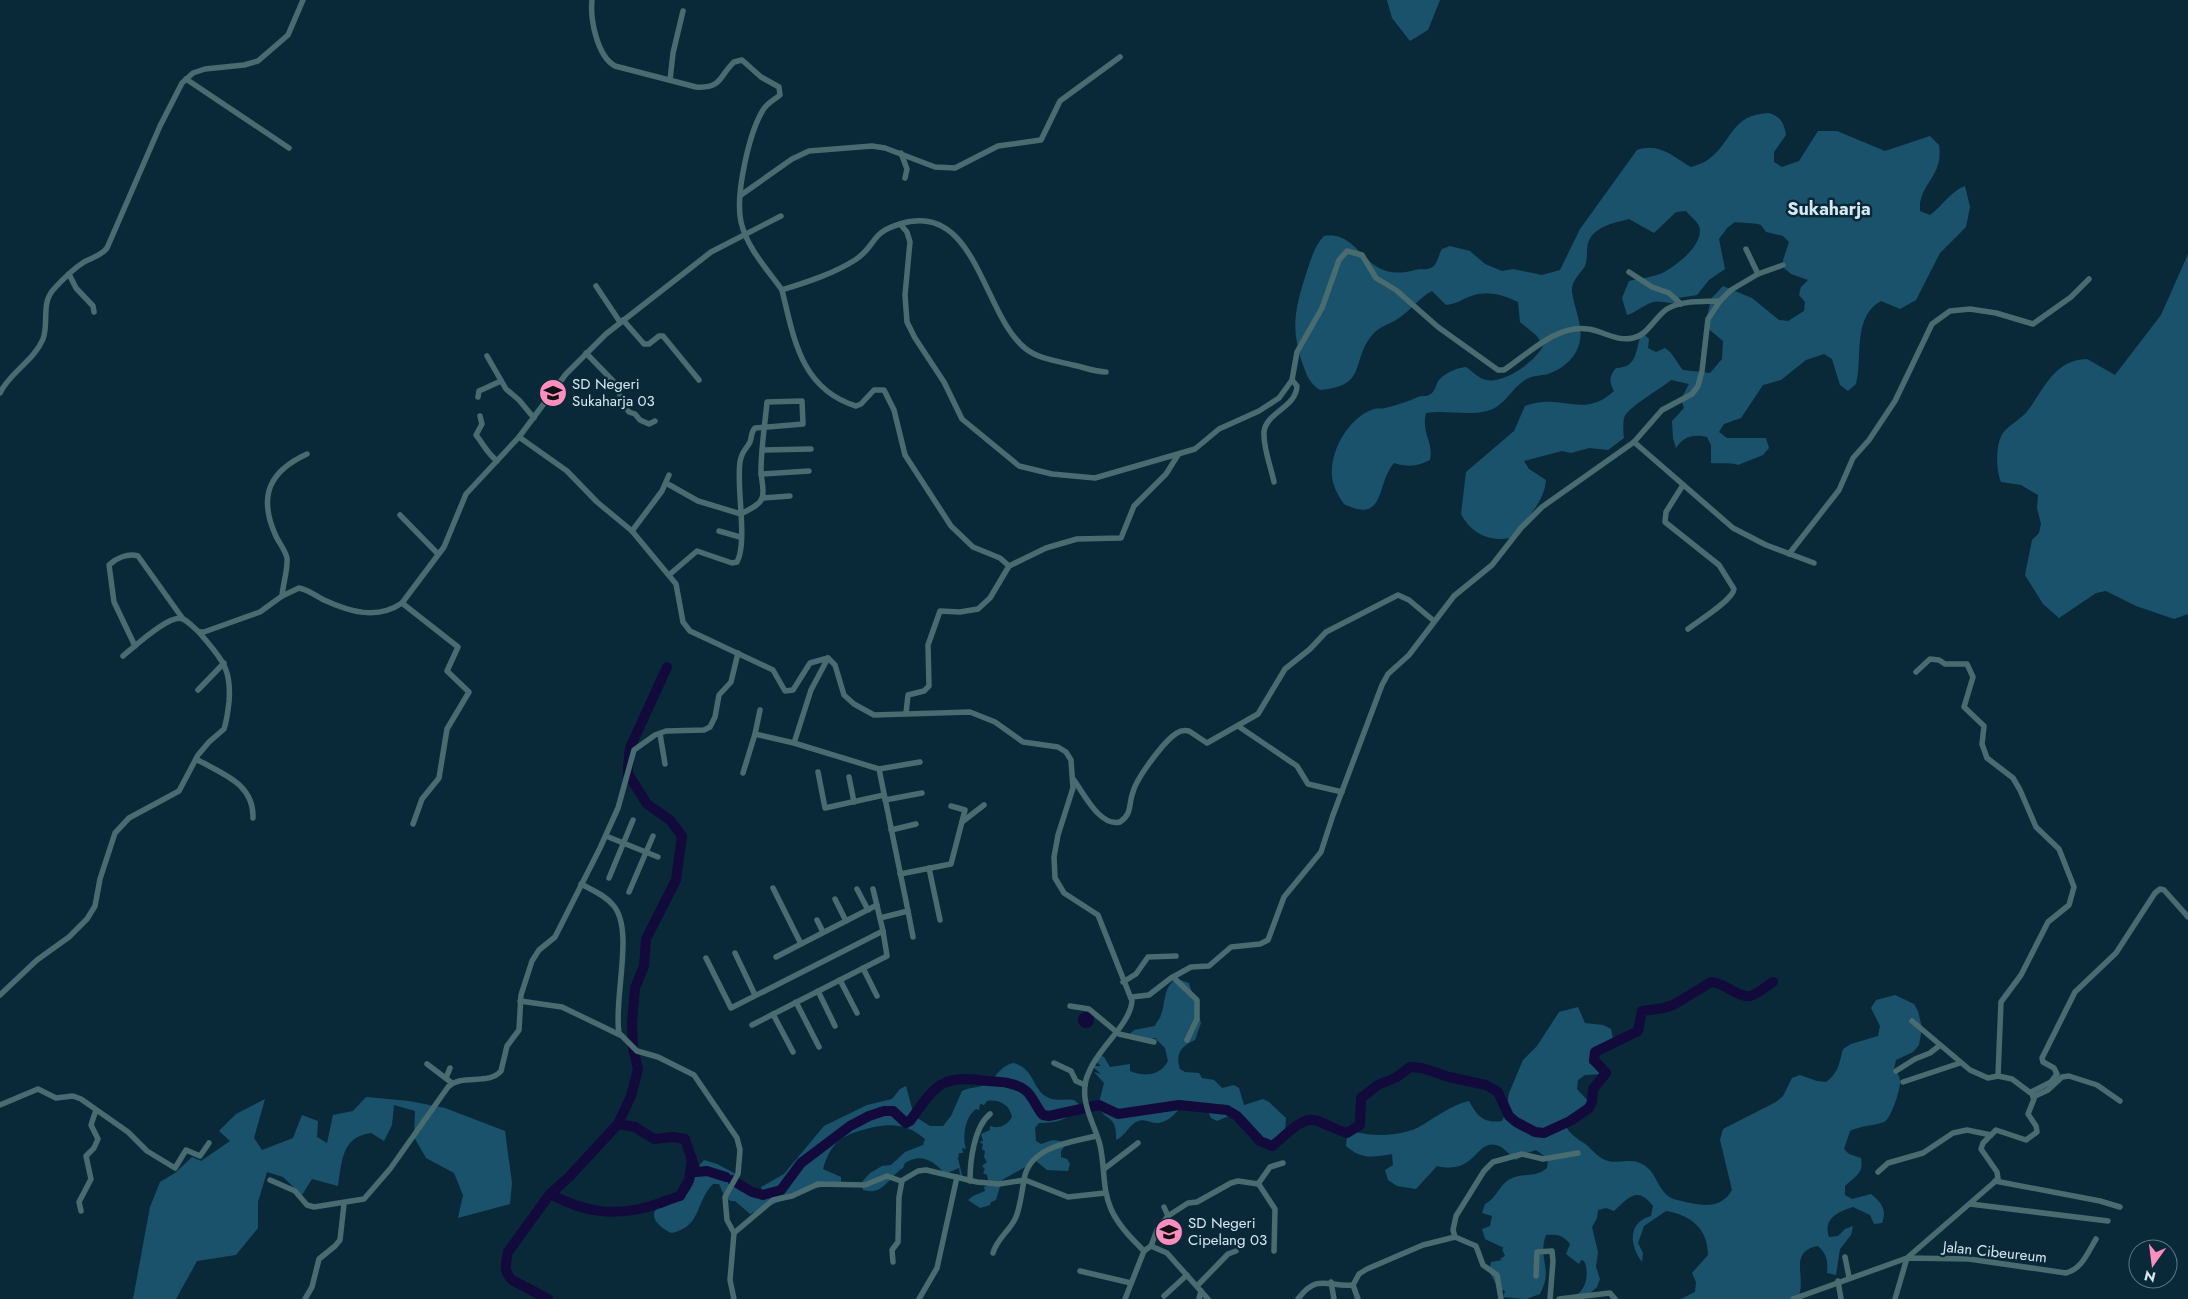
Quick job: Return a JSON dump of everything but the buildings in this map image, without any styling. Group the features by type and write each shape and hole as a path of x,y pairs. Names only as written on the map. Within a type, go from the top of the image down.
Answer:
{"street":[{"path":"0,393 7,382 40,344 45,333 46,305 49,295 69,274 86,261 101,254 107,248 163,118 178,88 186,79 205,69 244,65 258,61 274,45 286,39 303,0"},
{"path":"592,0 593,20 601,48 608,61 615,66 696,87 708,87 722,79 734,62 742,60 761,77 780,88 780,95 766,106 758,120 744,168 740,214 745,234 762,264 782,290 802,362 810,376 835,396 856,406 861,404 874,390 881,388 884,390 894,410 905,455 951,526 974,547 1000,558 1010,566"},
{"path":"670,80 673,53 683,11"},
{"path":"741,195 792,159 809,151 862,145 886,148 935,167 955,168 998,146 1041,140 1060,101 1120,57"},
{"path":"186,79 289,148"},
{"path":"900,153 907,169 904,178"},
{"path":"199,632 260,612 282,596 299,588 340,606 366,613 388,611 402,603 450,535 466,494 519,437 562,378 622,321 711,252 781,216"},
{"path":"782,290 822,276 850,263 864,252 881,232 916,220 930,221 941,225 953,234 983,278 1006,322 1027,350 1053,360 1106,372"},
{"path":"900,224 907,232 910,242 905,305 909,327 944,382 959,414 971,428 1019,466 1052,474 1095,478 1159,458 1178,455 1195,449 1220,429 1267,406 1284,393 1292,380 1297,352 1322,308 1339,260 1347,251 1362,255 1376,278 1396,290 1438,327 1498,370 1504,370 1546,341 1570,330 1589,329 1626,339 1636,337 1644,332 1665,311 1681,304 1720,301"},
{"path":"1746,249 1758,274"},
{"path":"1132,997 1148,995 1191,967 1209,966 1231,947 1260,944 1268,940 1284,897 1321,852 1382,685 1454,596 1492,565 1521,528 1542,508 1634,442 1662,410 1692,394 1698,386 1706,324 1720,301 1731,290 1758,274 1783,264"},
{"path":"1629,272 1652,287 1670,293 1681,304"},
{"path":"69,274 79,292 93,306 94,312"},
{"path":"1789,554 1839,490 1853,458 1869,440 1895,401 1932,324 1950,311 1970,309 1996,313 2033,324 2071,297 2089,279"},
{"path":"596,286 622,321 644,344 649,344 659,336 663,336 699,380"},
{"path":"586,354 615,383 629,412 635,414 641,421 649,424 655,421"},
{"path":"487,356 500,381 534,418"},
{"path":"1274,482 1264,433 1271,419 1294,397 1297,386 1292,380"},
{"path":"478,397 478,391 500,381"},
{"path":"666,483 698,501 741,514 758,504 763,498 762,474 763,450 765,426 767,402 802,401 803,424 765,426 755,428 752,430 750,441 743,450 739,476 741,514 739,556 735,563 697,551 668,575"},
{"path":"480,416 482,424 476,435 484,443 485,451 497,461"},
{"path":"519,437 567,471 597,502 632,531 676,584 683,622 690,632 775,671 784,689 790,692 810,663 828,658"},
{"path":"1634,442 1733,528 1789,554 1814,562"},
{"path":"763,450 812,449"},
{"path":"282,596 287,558 269,518 267,498 278,474 290,462 307,454"},
{"path":"906,713 908,695 924,691 929,686 928,645 939,612 944,610 965,612 978,609 990,598 1010,566 1046,548 1077,539 1120,538 1134,506 1166,474 1178,455"},
{"path":"762,474 808,472"},
{"path":"632,531 666,483 669,475"},
{"path":"1683,485 1666,512 1665,522 1719,564 1734,589 1734,593 1727,600 1688,629"},
{"path":"763,498 790,496"},
{"path":"400,515 438,554"},
{"path":"719,531 740,537"},
{"path":"0,994 37,960 69,938 88,919 94,906 100,879 115,834 129,818 179,791 196,759 226,725 230,680 224,663 199,632 183,619 138,556 128,555 109,565 109,575 114,602 135,646"},
{"path":"1074,780 1108,822 1118,823 1130,810 1132,793 1137,783 1162,748 1175,735 1186,730 1208,743 1238,726 1262,709 1285,669 1310,649 1321,636 1335,627 1398,595 1409,600 1434,621"},
{"path":"402,603 458,647 447,671 470,692 447,729 439,778 423,797 413,824"},
{"path":"123,656 174,619 183,619"},
{"path":"270,1180 295,1191 307,1205 317,1207 344,1204 364,1199 371,1194 452,1083 489,1077 502,1071 507,1046 519,1030 520,1002 525,980 535,955 555,937 606,836 618,808 636,747 660,734 680,730 707,729 713,725 719,695 731,682 738,653"},
{"path":"828,658 834,663 844,695 867,712 881,716 962,711 983,716 1001,725 1023,742 1063,749 1070,760 1074,780 1072,796 1060,827 1056,847 1055,878 1064,893 1098,915 1108,936 1124,982 1132,997 1130,1010 1095,1060 1085,1085 1085,1099 1104,1170 1105,1193 1118,1222 1144,1251"},
{"path":"794,743 812,690 828,658"},
{"path":"1916,672 1930,659 1939,660 1945,664 1963,663 1969,666 1972,680 1964,707 1984,726 1982,744 1987,758 2013,778 2036,827 2059,849 2074,885 2069,905 2048,922 2021,975 2001,1002 1998,1076"},
{"path":"198,690 224,663"},
{"path":"743,773 760,710"},
{"path":"1238,726 1297,766 1308,784 1342,792"},
{"path":"660,734 665,764"},
{"path":"755,734 794,743 879,769 920,762"},
{"path":"196,759 243,786 251,801 253,818"},
{"path":"879,769 913,936"},
{"path":"818,772 825,808 922,793"},
{"path":"849,777 854,802"},
{"path":"962,822 984,805"},
{"path":"900,874 951,864 965,810 951,806"},
{"path":"609,878 633,820"},
{"path":"891,830 916,824"},
{"path":"606,836 658,857"},
{"path":"629,892 653,836"},
{"path":"929,868 940,920"},
{"path":"581,884 612,903 620,915 622,943 617,1017 621,1036"},
{"path":"773,888 801,944"},
{"path":"857,889 868,910"},
{"path":"752,1025 887,956 873,889"},
{"path":"1895,1299 1907,1258 1998,1178 1998,1174 1985,1158 1981,1148 1991,1135 1996,1130 2020,1140 2033,1137 2037,1130 2028,1114 2032,1095 2052,1082 2057,1074 2054,1068 2043,1062 2042,1058 2075,992 2116,953 2155,894 2161,889 2188,917"},
{"path":"835,899 846,921"},
{"path":"776,956 877,905"},
{"path":"880,918 908,911"},
{"path":"817,920 823,932"},
{"path":"706,958 731,1008 882,930"},
{"path":"735,954 755,995"},
{"path":"1124,982 1136,974 1148,957 1176,956"},
{"path":"863,968 877,996"},
{"path":"1173,977 1197,1000 1197,1019 1186,1040"},
{"path":"840,980 857,1013"},
{"path":"818,991 835,1026"},
{"path":"520,1002 562,1007 621,1036 636,1050 679,1066 694,1074 701,1082 738,1141 740,1156 738,1174 725,1197 727,1220 734,1233 730,1280 734,1299"},
{"path":"796,1002 820,1047"},
{"path":"1070,1006 1090,1009 1116,1032 1154,1042"},
{"path":"773,1014 793,1052"},
{"path":"1912,1021 1960,1063 1980,1076 1988,1078 1998,1076 2012,1079 2032,1095"},
{"path":"1896,1071 1915,1059 1930,1053 1939,1046"},
{"path":"1054,1063 1071,1071 1076,1081 1085,1085"},
{"path":"1903,1082 1960,1063"},
{"path":"427,1064 452,1083"},
{"path":"446,1078 450,1068"},
{"path":"2032,1095 2048,1090 2062,1077 2069,1076 2097,1085 2120,1101"},
{"path":"0,1105 38,1089 56,1098 77,1097 128,1132 147,1151 175,1168 186,1150 200,1156 209,1143"},
{"path":"81,1211 79,1202 90,1178 86,1156 94,1148 98,1139 91,1125 96,1110"},
{"path":"970,1181 975,1144 983,1121 990,1114"},
{"path":"1878,1172 1888,1164 1923,1153 1953,1133 1967,1130 1991,1135"},
{"path":"993,1252 1000,1238 1016,1218 1030,1166 1049,1149 1096,1136"},
{"path":"1104,1170 1138,1144"},
{"path":"1455,1236 1453,1230 1456,1216 1484,1172 1493,1162 1522,1154 1543,1159 1578,1153"},
{"path":"1258,1183 1270,1167 1283,1163"},
{"path":"734,1233 770,1201 792,1196 818,1184 865,1185 887,1176 902,1181 923,1170 970,1181 999,1184 1025,1180 1068,1197 1105,1193"},
{"path":"919,1299 937,1268 956,1177"},
{"path":"893,1262 892,1250 898,1242 899,1194 902,1181"},
{"path":"1995,1181 2100,1201 2120,1207"},
{"path":"1125,1299 1144,1251 1151,1246 1158,1230 1168,1216 1188,1203 1197,1202 1231,1183 1258,1183"},
{"path":"1258,1183 1275,1209 1274,1251"},
{"path":"304,1299 312,1287 319,1259 340,1240 344,1204"},
{"path":"1970,1204 2108,1221"},
{"path":"1164,1207 1168,1216"},
{"path":"1358,1299 1353,1285 1359,1274 1423,1245 1455,1236 1476,1246 1483,1266 1497,1275 1501,1299"},
{"name":"Jalan Cibeureum","path":"1793,1299 1849,1277 1907,1258 1969,1259 2066,1273 2074,1270 2083,1261 2096,1239"},
{"path":"1151,1246 1164,1250 1208,1299"},
{"path":"1199,1299 1199,1289 1228,1254 1236,1251"},
{"path":"1536,1276 1537,1252 1552,1251 1550,1299"},
{"path":"1846,1257 1849,1277"},
{"path":"1080,1271 1130,1283"},
{"path":"1164,1296 1187,1275"},
{"path":"1298,1299 1310,1287 1320,1282 1353,1285"},
{"path":"1331,1282 1334,1299"},
{"path":"1838,1282 1841,1299"},
{"path":"1559,1299 1610,1294 1615,1299"}],"shaded area":[{"path":"1387,0 1440,0 1428,30 1410,41 1392,18"},
{"path":"1769,113 1783,124 1786,135 1774,152 1774,162 1782,167 1799,161 1818,131 1837,131 1885,151 1930,136 1939,145 1940,156 1935,173 1920,201 1920,211 1930,215 1951,195 1965,186 1970,207 1966,227 1940,253 1916,300 1900,309 1881,301 1872,308 1866,317 1860,338 1856,384 1848,391 1840,385 1832,359 1824,354 1806,360 1781,380 1763,385 1741,418 1724,424 1719,432 1727,438 1766,438 1769,448 1763,455 1738,465 1711,463 1711,445 1707,437 1686,438 1676,448 1673,438 1672,421 1684,408 1681,399 1689,384 1671,380 1626,414 1624,418 1624,438 1608,450 1589,448 1571,453 1562,451 1524,461 1529,469 1546,480 1542,497 1538,504 1510,538 1494,539 1475,531 1461,514 1466,472 1514,431 1525,406 1550,402 1582,405 1592,404 1603,399 1614,391 1610,379 1616,368 1629,365 1635,356 1642,332 1649,339 1648,348 1656,352 1665,348 1673,355 1683,370 1710,373 1722,359 1723,341 1705,326 1711,299 1723,286 1752,298 1779,320 1788,321 1804,311 1805,302 1799,295 1801,287 1808,280 1791,274 1784,268 1783,260 1789,242 1783,236 1766,232 1761,225 1735,222 1727,228 1719,239 1725,269 1709,280 1697,295 1678,298 1677,303 1653,302 1627,315 1622,298 1629,281 1666,271 1693,248 1700,233 1698,224 1686,211 1676,212 1654,233 1629,219 1600,229 1591,237 1588,243 1585,266 1574,281 1572,288 1580,337 1576,352 1570,360 1553,372 1525,380 1503,402 1493,409 1472,413 1426,413 1425,427 1431,454 1430,460 1412,466 1394,463 1388,471 1374,506 1367,509 1357,509 1344,504 1333,484 1332,466 1338,445 1349,427 1357,419 1374,409 1385,408 1419,396 1429,395 1442,377 1459,368 1466,367 1486,380 1501,379 1526,365 1543,346 1537,336 1520,322 1518,302 1501,295 1483,293 1446,305 1432,291 1399,318 1373,334 1366,344 1356,370 1346,383 1335,388 1320,390 1306,373 1296,340 1295,329 1299,296 1310,261 1324,236 1337,236 1347,241 1373,264 1384,270 1397,273 1432,268 1442,249 1450,246 1470,251 1485,264 1502,271 1513,269 1542,275 1560,270 1580,229 1637,150 1645,148 1659,149 1691,167 1703,163 1717,152 1739,123 1756,115"},
{"path":"2188,254 2188,614 2174,619 2136,606 2106,591 2096,593 2059,618 2043,604 2025,575 2032,540 2039,533 2041,524 2037,508 2038,495 2021,485 2001,482 1997,458 2000,438 2006,430 2026,413 2052,376 2067,364 2087,359 2115,375 2161,315"},
{"path":"1177,979 1189,983 1201,1023 1195,1040 1180,1051 1178,1059 1180,1069 1185,1072 1199,1073 1202,1078 1214,1080 1222,1088 1234,1085 1239,1088 1244,1105 1263,1099 1269,1102 1286,1118 1285,1131 1273,1146 1258,1144 1229,1116 1217,1121 1211,1118 1208,1111 1188,1107 1182,1108 1167,1120 1159,1123 1145,1120 1136,1122 1116,1140 1113,1122 1098,1107 1104,1083 1094,1072 1101,1074 1092,1066 1101,1066 1093,1059 1098,1054 1104,1057 1110,1067 1130,1064 1130,1071 1141,1074 1151,1074 1161,1070 1168,1061 1165,1048 1155,1038 1143,1041 1130,1034 1134,1030 1155,1026 1161,1015 1167,990 1172,982"},
{"path":"1895,995 1914,1004 1918,1011 1922,1028 1919,1045 1913,1052 1896,1060 1894,1069 1899,1077 1900,1087 1895,1104 1887,1120 1850,1131 1844,1149 1849,1154 1861,1158 1862,1163 1858,1174 1845,1186 1845,1195 1852,1199 1871,1194 1878,1200 1884,1210 1882,1223 1874,1224 1870,1215 1853,1207 1833,1217 1828,1225 1829,1237 1838,1236 1845,1229 1853,1226 1851,1235 1840,1249 1836,1275 1827,1273 1826,1258 1818,1246 1808,1249 1800,1260 1801,1284 1797,1299 1681,1299 1695,1292 1696,1282 1692,1273 1708,1255 1705,1238 1690,1220 1666,1211 1644,1226 1638,1243 1643,1253 1642,1262 1633,1242 1633,1235 1638,1223 1651,1216 1653,1206 1642,1196 1637,1195 1628,1198 1614,1211 1606,1208 1598,1210 1597,1218 1592,1227 1598,1252 1596,1267 1600,1279 1597,1287 1585,1298 1569,1299 1579,1293 1584,1286 1587,1273 1586,1265 1584,1261 1581,1260 1579,1264 1566,1254 1570,1244 1562,1237 1554,1235 1546,1235 1544,1243 1546,1277 1540,1294 1526,1299 1503,1297 1505,1291 1498,1288 1489,1271 1491,1262 1502,1260 1500,1259 1505,1256 1502,1249 1504,1248 1485,1239 1482,1229 1490,1226 1492,1216 1482,1213 1485,1204 1506,1182 1515,1177 1542,1171 1547,1168 1548,1159 1536,1150 1516,1160 1501,1147 1493,1144 1486,1146 1469,1161 1461,1165 1450,1168 1437,1166 1416,1189 1397,1186 1388,1180 1385,1170 1393,1165 1392,1154 1368,1156 1357,1154 1346,1146 1347,1137 1356,1132 1370,1135 1403,1133 1417,1128 1449,1109 1469,1101 1482,1118 1496,1122 1502,1121 1506,1112 1509,1093 1523,1060 1537,1046 1559,1012 1578,1007 1585,1023 1603,1025 1611,1029 1613,1039 1597,1047 1590,1057 1589,1063 1603,1074 1585,1075 1578,1080 1577,1089 1589,1102 1567,1121 1569,1131 1605,1160 1614,1162 1633,1161 1647,1167 1668,1196 1685,1202 1712,1205 1723,1200 1732,1190 1720,1140 1723,1129 1776,1102 1783,1096 1792,1078 1800,1075 1826,1082 1836,1071 1843,1049 1851,1044 1878,1036 1880,1026 1871,1008 1876,1000"},
{"path":"1086,1012 1092,1014 1094,1020 1092,1026 1086,1028 1080,1026 1078,1020 1080,1014"},
{"path":"1014,1063 1030,1074 1038,1089 1047,1097 1074,1100 1079,1104 1080,1108 1066,1118 1039,1123 1035,1128 1036,1141 1041,1144 1053,1140 1061,1141 1064,1147 1061,1151 1061,1157 1067,1159 1070,1164 1068,1171 1047,1170 1036,1161 1002,1180 996,1200 991,1202 990,1205 980,1208 968,1200 985,1191 984,1187 989,1185 987,1175 983,1173 985,1169 982,1166 987,1162 984,1157 985,1151 982,1149 983,1144 979,1142 983,1141 981,1134 990,1130 990,1126 999,1127 1005,1125 1012,1117 1009,1109 1000,1102 987,1101 984,1105 980,1104 979,1110 976,1109 972,1112 967,1122 965,1133 966,1149 962,1148 963,1153 959,1153 958,1159 963,1179 959,1168 945,1174 936,1165 922,1158 905,1163 903,1168 881,1188 870,1191 863,1190 861,1183 870,1173 882,1166 891,1165 905,1152 923,1145 925,1139 919,1134 901,1126 881,1126 848,1135 841,1139 831,1150 823,1169 841,1177 841,1183 807,1190 750,1214 735,1201 728,1200 719,1184 713,1184 707,1191 689,1225 682,1230 672,1233 661,1226 655,1219 655,1211 658,1207 666,1202 679,1199 687,1193 693,1184 697,1170 704,1160 717,1164 736,1174 731,1179 740,1191 763,1195 761,1187 784,1174 824,1126 867,1105 892,1099 900,1089 906,1086 914,1116 930,1126 943,1126 951,1116 962,1091 986,1084 1005,1066"},
{"path":"366,1097 409,1101 445,1108 505,1131 512,1183 510,1204 458,1218 463,1195 454,1173 426,1158 414,1137 415,1111 394,1105 392,1125 384,1141 371,1133 361,1135 348,1145 342,1160 338,1186 312,1179 302,1195 283,1177 267,1172 258,1202 258,1228 236,1255 197,1261 176,1299 133,1299 150,1207 160,1182 175,1173 192,1157 201,1161 230,1141 219,1131 236,1114 265,1099 254,1138 262,1150 293,1138 302,1115 318,1121 317,1137 327,1143 333,1115 353,1111"}],"waterway":[{"path":"548,1299 509,1277 506,1270 508,1252 550,1194 569,1177 618,1124 631,1096 638,1069 633,1048 632,1023 635,988 644,966 646,939 676,880 682,836 670,820 647,804 628,774 630,748 667,667"},
{"path":"732,1180 752,1192 763,1195 781,1190 801,1163 850,1126 884,1111 893,1111 906,1123 910,1121 933,1091 949,1081 959,1079 1003,1082 1021,1087 1028,1092 1043,1115 1049,1116 1099,1105 1118,1114 1179,1105 1227,1110 1237,1116 1260,1141 1272,1146 1306,1121 1318,1121 1347,1133 1360,1125 1361,1098 1378,1085 1397,1077 1410,1067 1422,1068 1449,1077 1486,1085 1498,1092 1509,1116 1516,1122 1535,1132 1544,1133 1570,1121 1589,1108 1592,1102 1593,1089 1606,1073 1594,1060 1595,1052 1638,1031 1642,1011 1664,1008 1675,1004 1711,982 1722,985 1743,996 1753,995 1773,982"},
{"path":"618,1124 635,1127 654,1139 673,1137 685,1139 696,1172 707,1171 726,1177"},
{"path":"550,1194 575,1205 599,1211 624,1211 651,1206 680,1196 689,1180 692,1159"}],"place":[{"name":"SD Negeri Sukaharja 03","path":"553,393"},
{"name":"SD Negeri Cipelang 03","path":"1169,1232"}],"district":[{"name":"Sukaharja","path":"1829,209"}]}
